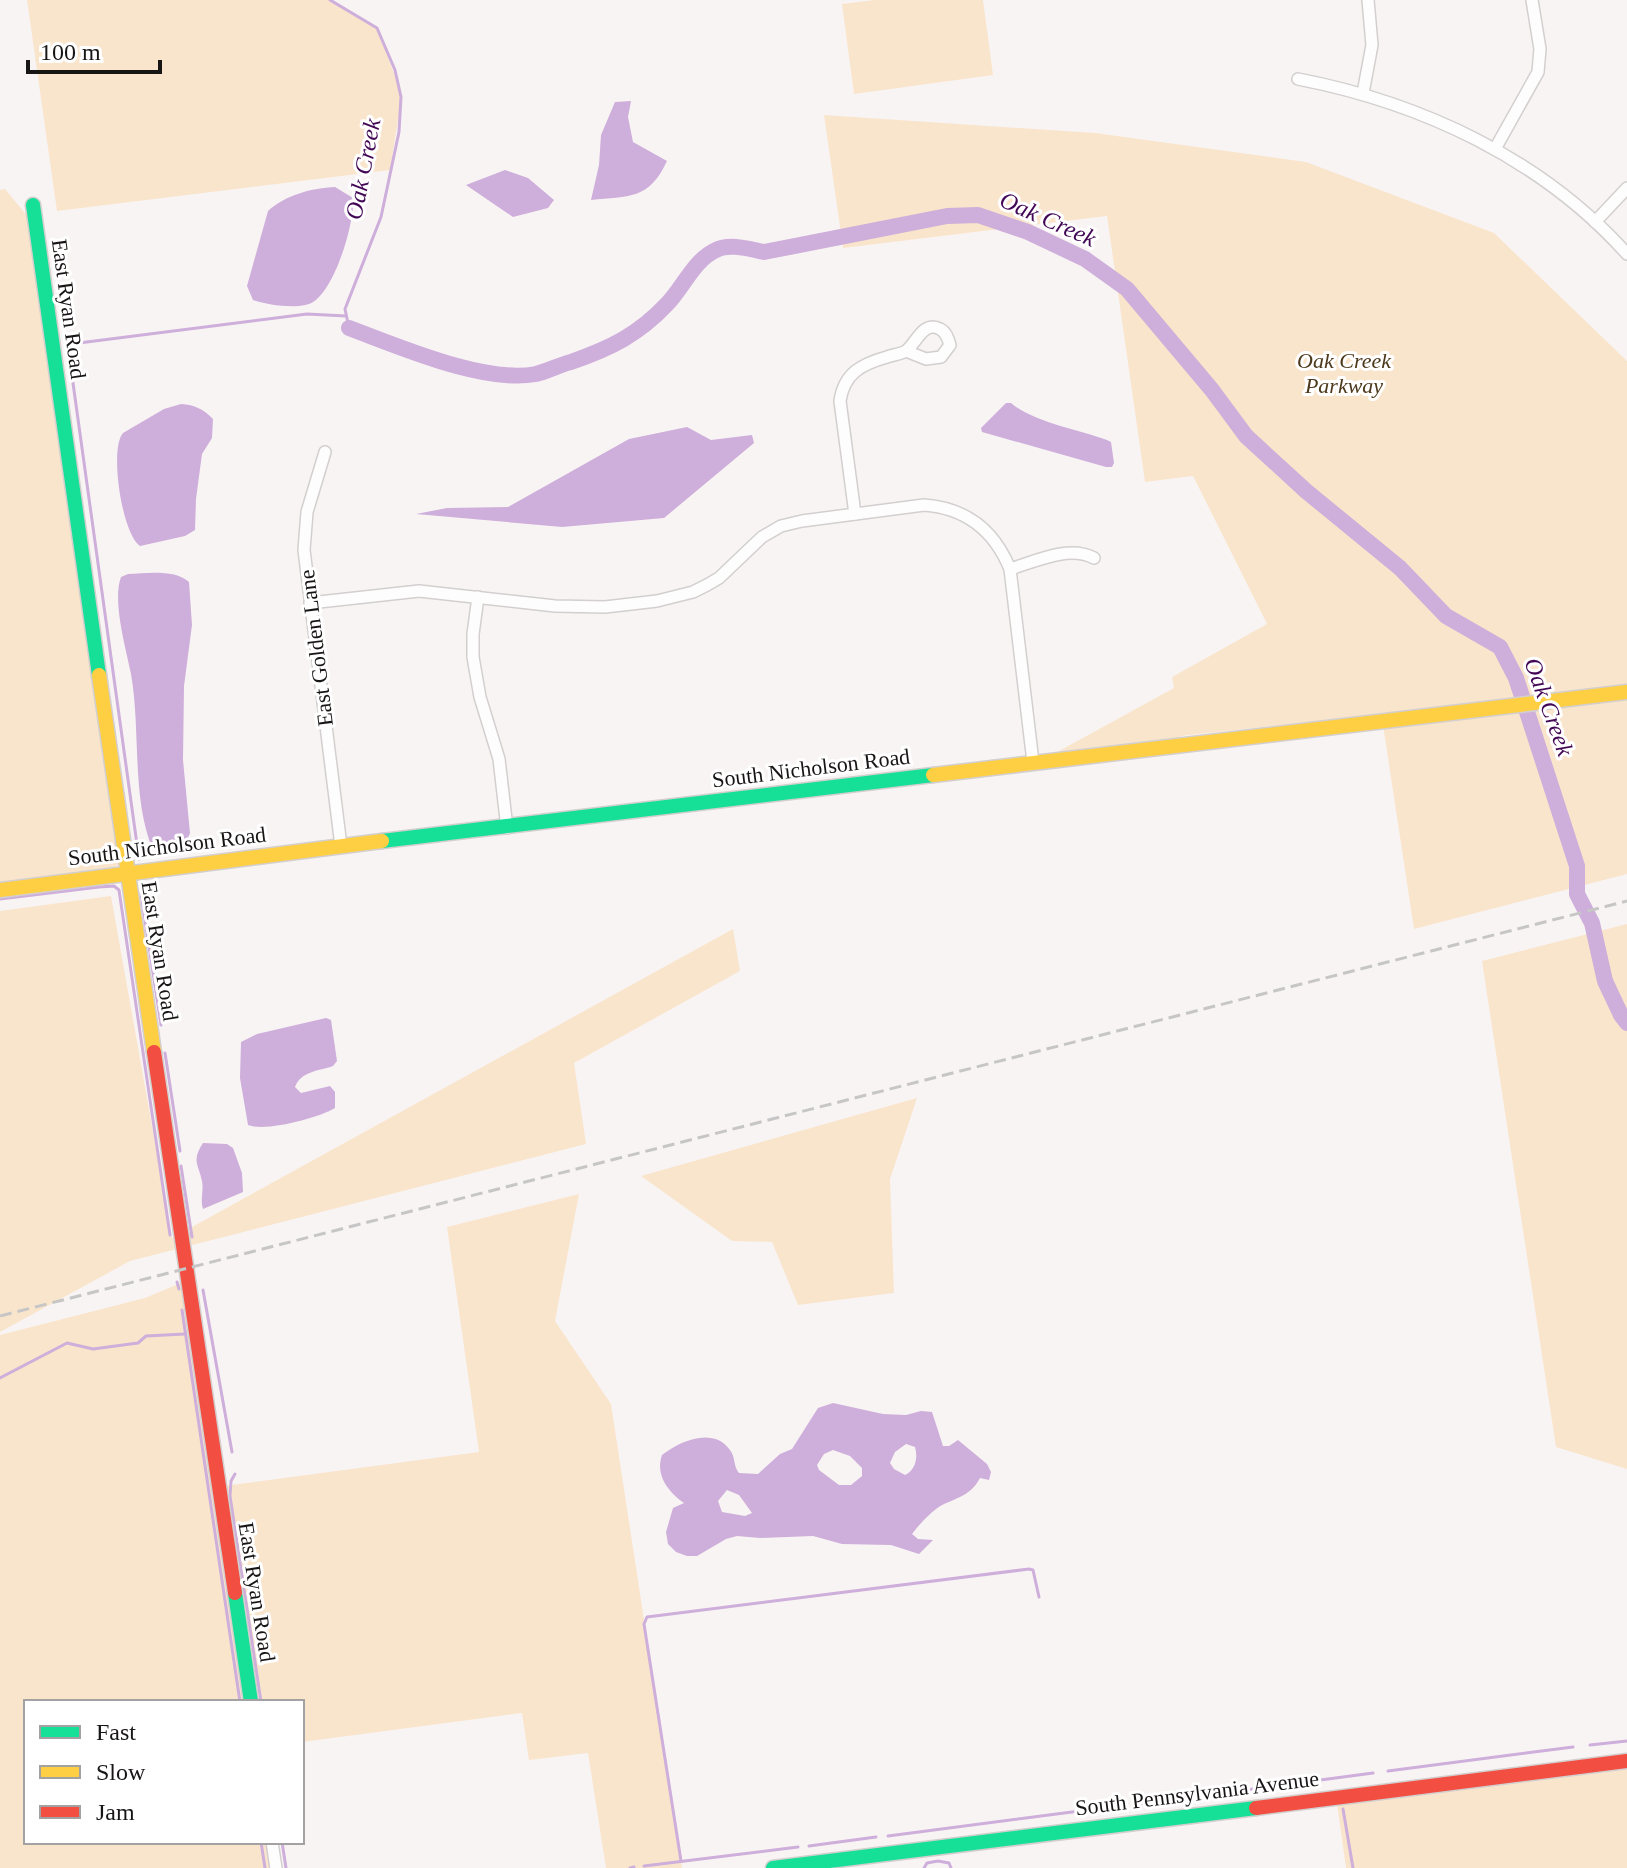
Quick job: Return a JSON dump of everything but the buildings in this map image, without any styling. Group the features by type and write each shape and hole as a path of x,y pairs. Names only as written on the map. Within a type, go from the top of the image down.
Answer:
{"street":[{"path":"1363,93 1372,45 1368,0"},
{"path":"1495,149 1538,72 1540,49 1532,0"},
{"path":"1298,79 1363,93 1428,117 1495,149 1560,193 1627,254"},
{"path":"1595,222 1627,188"},
{"name":"East Ryan Road","path":"33,205 127,873 251,1700"},
{"path":"855,514 840,401 842,386 859,367 906,351"},
{"name":"East Golden Lane","path":"325,452 307,512 304,550 341,846"},
{"path":"310,603 419,591 555,606 605,607 667,599 693,592 719,578 762,537 781,526 924,505 944,506 975,521 989,533 1010,569 1033,762"},
{"path":"1010,569 1063,553 1085,554 1094,558"},
{"path":"478,597 473,657 480,697 499,759 507,828"},
{"name":"South Nicholson Road","path":"0,890 341,846 1627,692"},
{"name":"South Pennsylvania Avenue","path":"773,1868 1627,1761"},
{"path":"272,1844 276,1868"}],"green space":[{"path":"27,0 329,0 377,28 402,95 390,170 57,211"},
{"path":"874,0 983,0 993,75 854,94 842,4"},
{"name":"Oak Creek Parkway","path":"824,115 1095,133 1306,162 1494,233 1627,361 1627,687 1181,736 1182,746 1050,756 1174,688 1172,677 1267,624 1193,476 1145,482 1107,216 843,248"},
{"path":"5,189 29,218 120,863 112,870 0,886 0,190"},
{"path":"1627,697 1627,874 1414,929 1383,725"},
{"path":"111,896 172,1238 733,929 740,971 574,1063 586,1144 130,1261 0,1332 0,911"},
{"path":"1627,924 1627,1469 1556,1447 1482,961"},
{"path":"917,1098 890,1179 894,1293 798,1305 772,1242 732,1241 641,1176"},
{"path":"579,1194 555,1321 611,1404 682,1868 606,1868 588,1753 529,1760 522,1713 304,1742 304,1700 256,1700 224,1486 479,1452 447,1227"},
{"path":"183,1282 246,1700 24,1700 24,1844 267,1844 271,1868 0,1868 0,1335 145,1298"},
{"path":"1627,1767 1627,1868 1346,1868 1337,1804"}],"shaded area":[{"path":"631,101 628,117 633,142 667,161 653,183 636,194 591,200 599,165 601,135 615,102"},
{"path":"505,170 528,178 554,200 548,208 513,217 466,185"},
{"path":"335,187 353,198 353,209 347,240 327,287 309,304 281,306 253,300 247,286 268,211 299,193"},
{"path":"1006,403 1044,420 1111,442 1112,467 982,432 981,428"},
{"path":"181,404 198,408 213,419 212,438 202,454 195,530 185,536 140,546 128,526 123,509 117,473 119,442 123,433 164,409"},
{"path":"687,427 711,440 752,435 754,443 664,518 562,527 416,514 447,508 508,507 629,439"},
{"path":"169,573 189,582 192,625 184,686 183,760 190,833 176,850 165,853 153,850 146,830 139,786 134,696 118,599 121,577 128,574"},
{"path":"326,1018 331,1020 337,1061 333,1066 306,1075 295,1087 301,1093 330,1086 335,1092 335,1108 292,1123 267,1127 248,1125 240,1078 241,1042 257,1034"},
{"path":"203,1143 227,1144 233,1148 242,1173 243,1192 203,1209 197,1159"},
{"path":"833,1403 883,1414 932,1412 943,1446 958,1440 987,1464 991,1472 989,1480 980,1478 971,1490 942,1505 923,1521 912,1534 918,1539 933,1540 919,1554 891,1545 842,1544 813,1536 737,1536 697,1556 676,1552 668,1544 666,1532 673,1508 684,1503 664,1482 660,1469 662,1455 697,1438 715,1439 730,1450 739,1473 758,1474 780,1454 792,1449 818,1408","holes":["906,1444 915,1447 916,1455 914,1467 905,1475 890,1463 895,1452","833,1450 850,1456 862,1468 862,1476 851,1485 839,1485 819,1470 817,1465 824,1454","727,1490 739,1495 752,1513 745,1516 722,1512 718,1501"]}],"waterway":[{"name":"Oak Creek","path":"330,0 377,28 395,70 401,97 399,132 381,217 345,309 349,328"},
{"name":"Oak Creek","path":"349,328 441,362 515,376 536,374 599,351 635,332 668,303 701,260 721,248 740,247 764,252 947,216 978,215 1028,232 1085,259 1127,289 1212,390 1246,436 1306,491 1400,568 1446,616 1500,647 1516,678 1577,866 1577,894 1592,923 1605,981 1627,1023"},
{"path":"139,859 68,347 71,344 307,314 346,316"},
{"path":"143,883 141,894 161,1025"},
{"path":"0,899 99,887 114,886 119,890 170,1235"},
{"path":"165,1053 180,1151"},
{"path":"181,1166 192,1237"},
{"path":"177,1282 179,1289"},
{"path":"203,1290 232,1452"},
{"path":"182,1310 240,1700"},
{"path":"0,1378 67,1343 93,1349 138,1343 146,1336 185,1334"},
{"path":"235,1474 230,1496 261,1700"},
{"path":"681,1861 644,1624 647,1617 1029,1569 1033,1570 1039,1597"},
{"path":"1590,1745 1627,1741"},
{"path":"1388,1771 1573,1747"},
{"path":"1140,1804 1373,1773"},
{"path":"888,1836 1126,1805"},
{"path":"1343,1809 1353,1868"},
{"path":"809,1846 876,1837"},
{"path":"261,1844 265,1868"},
{"path":"282,1844 286,1868"},
{"path":"644,1866 798,1847"},
{"path":"924,1868 927,1863 938,1861 949,1863 951,1868"},
{"path":"630,1868 634,1867"}],"railway":[{"path":"0,1316 1627,901"}],"traffic: fast":[{"path":"33,205 99,675"},
{"path":"382,841 933,775"},
{"path":"235,1593 251,1700"},
{"path":"773,1868 1256,1808"}],"traffic: slow":[{"path":"99,675 154,1052"},
{"path":"933,775 1627,692"},
{"path":"0,890 382,841"}],"traffic: jam":[{"path":"154,1052 235,1593"},
{"path":"1256,1808 1627,1761"}]}
